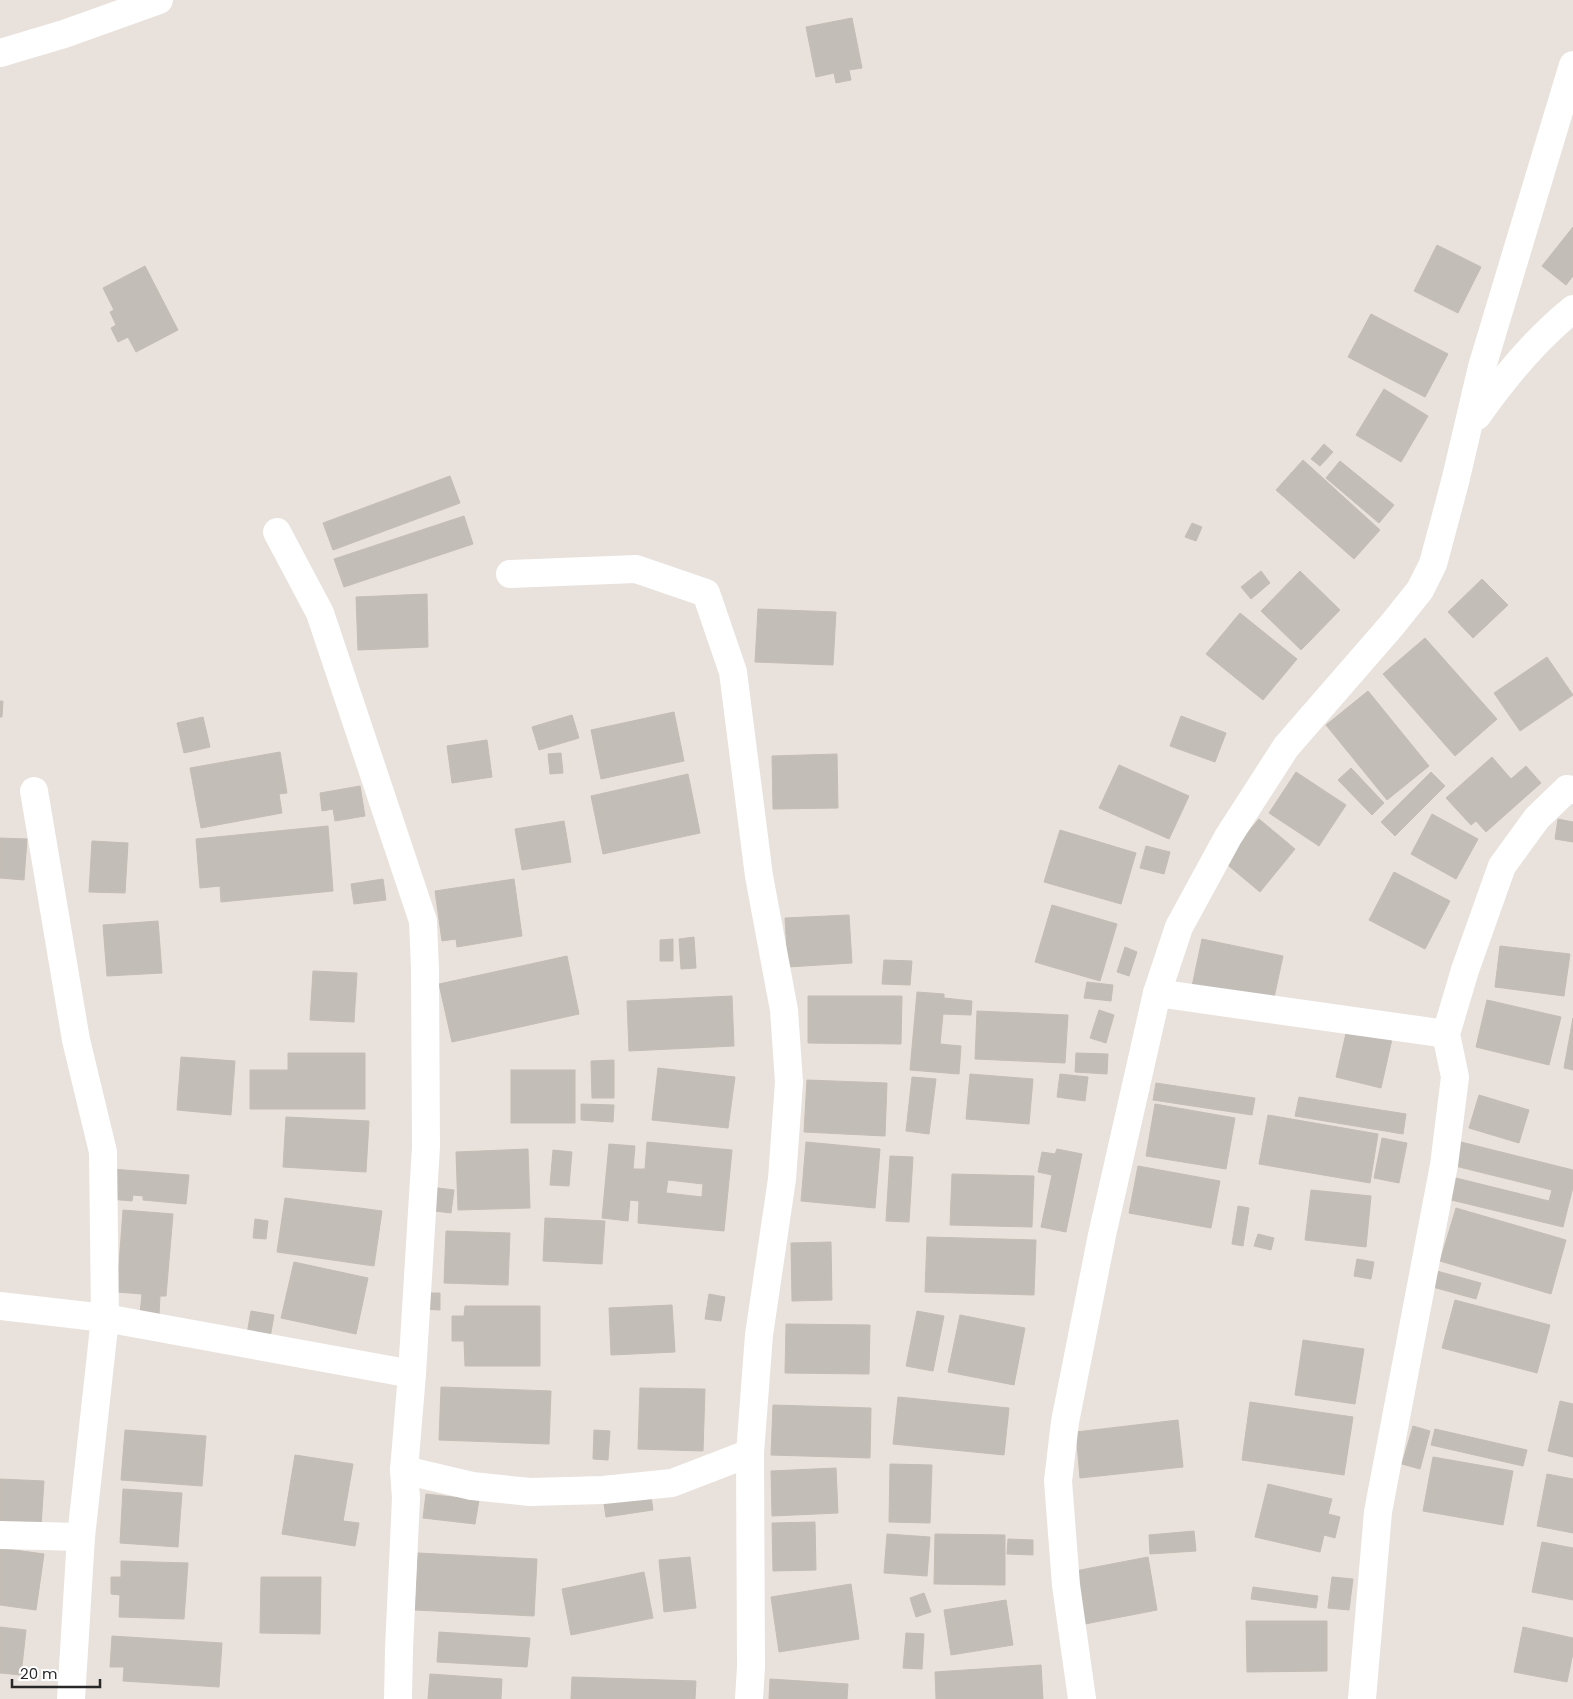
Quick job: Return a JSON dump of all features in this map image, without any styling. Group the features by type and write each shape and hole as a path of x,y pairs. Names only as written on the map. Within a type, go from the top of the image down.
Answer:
{"street":[{"path":"0,53 64,34 159,0"},
{"path":"1082,1699 1066,1585 1058,1481 1059,1471 1065,1422 1100,1245 1157,993 1179,927 1228,837 1286,747 1392,625 1420,590 1433,564 1469,428 1482,367 1573,65"},
{"path":"1469,428 1500,382 1547,330 1573,309"},
{"path":"277,532 320,613 423,921 426,1147 404,1470 406,1498 398,1699"},
{"path":"510,574 636,569 706,593 733,672 759,876 784,1010 788,1082 782,1178 759,1335 750,1453 751,1668 749,1699"},
{"path":"1362,1699 1378,1512 1445,1156 1454,1077 1446,1034 1465,970 1502,866 1537,818 1567,789 1573,790"},
{"path":"34,791 76,1040 103,1152 104,1318 81,1537 71,1699"},
{"path":"1157,993 1446,1034"},
{"path":"0,1306 104,1318 412,1374"},
{"path":"404,1470 472,1486 530,1492 603,1490 672,1483 750,1453"},
{"path":"0,1535 81,1537"}],"building":[{"path":"852,18 862,68 849,70 851,80 836,83 834,73 816,77 806,27"},
{"path":"1573,227 1573,276 1566,285 1542,266"},
{"path":"1437,245 1481,267 1458,313 1414,291"},
{"path":"145,266 178,330 136,352 128,337 118,342 111,328 116,325 110,312 114,310 103,288"},
{"path":"1371,314 1448,354 1425,397 1348,357"},
{"path":"1384,389 1428,416 1401,462 1356,435"},
{"path":"1324,444 1333,452 1320,466 1311,459"},
{"path":"1303,460 1380,530 1354,559 1276,490"},
{"path":"1340,461 1394,505 1379,523 1326,478"},
{"path":"450,476 460,503 333,550 323,523"},
{"path":"464,516 473,544 344,587 334,559"},
{"path":"1192,523 1202,527 1196,541 1185,537"},
{"path":"1261,571 1270,583 1251,599 1241,587"},
{"path":"1300,571 1340,610 1301,650 1261,611"},
{"path":"1482,579 1508,605 1473,638 1448,612"},
{"path":"427,594 428,647 358,650 356,597"},
{"path":"758,609 836,612 833,665 755,662"},
{"path":"1240,613 1297,659 1263,700 1206,654"},
{"path":"1425,638 1497,719 1455,756 1383,674"},
{"path":"1547,657 1573,695 1520,731 1494,693"},
{"path":"1368,691 1429,766 1387,800 1326,725"},
{"path":"0,701 3,701 2,717 0,717"},
{"path":"674,712 684,761 601,779 591,730"},
{"path":"572,715 579,738 539,750 532,727"},
{"path":"1181,716 1226,733 1215,762 1170,746"},
{"path":"203,717 210,747 184,753 177,723"},
{"path":"487,740 492,777 452,783 447,746"},
{"path":"280,752 287,793 279,794 282,813 201,828 190,768"},
{"path":"561,753 563,773 550,774 548,754"},
{"path":"837,754 838,808 773,809 772,756"},
{"path":"1492,757 1511,779 1526,766 1541,783 1486,832 1476,821 1471,825 1446,798"},
{"path":"1119,765 1189,796 1169,839 1099,808"},
{"path":"1351,768 1384,803 1372,815 1338,780"},
{"path":"1296,772 1346,805 1319,846 1269,813"},
{"path":"1431,772 1445,786 1395,836 1381,822"},
{"path":"688,774 700,833 603,854 591,796"},
{"path":"360,786 365,816 335,821 333,809 322,811 320,793"},
{"path":"1432,814 1478,839 1456,879 1411,854"},
{"path":"1259,819 1295,849 1260,892 1223,861"},
{"path":"1558,819 1573,822 1573,842 1555,839"},
{"path":"564,821 571,862 522,870 515,829"},
{"path":"328,826 333,891 221,902 220,886 200,888 196,839"},
{"path":"1060,830 1136,853 1121,904 1044,882"},
{"path":"0,838 27,839 24,880 0,878"},
{"path":"92,841 128,843 125,893 89,892"},
{"path":"1146,846 1170,852 1164,874 1140,868"},
{"path":"1394,872 1450,901 1425,949 1369,920"},
{"path":"383,879 386,900 354,904 351,884"},
{"path":"514,879 522,936 457,947 456,939 442,941 435,891"},
{"path":"1052,905 1117,924 1100,981 1035,962"},
{"path":"849,915 852,963 788,967 785,918"},
{"path":"158,921 162,973 107,976 103,925"},
{"path":"694,937 696,968 681,969 679,939"},
{"path":"673,939 673,961 660,961 660,940"},
{"path":"1202,939 1283,956 1272,1007 1191,991"},
{"path":"1500,946 1570,954 1564,996 1495,987"},
{"path":"1125,947 1137,952 1129,976 1117,972"},
{"path":"567,956 579,1014 452,1042 439,984"},
{"path":"884,960 912,961 910,985 882,984"},
{"path":"313,971 357,973 354,1022 310,1020"},
{"path":"1087,982 1113,985 1111,1001 1084,998"},
{"path":"917,992 944,994 944,998 972,1001 971,1015 943,1014 940,1044 961,1046 959,1074 910,1070"},
{"path":"732,996 734,1046 629,1051 627,1001"},
{"path":"808,996 902,996 901,1044 808,1043"},
{"path":"1487,1000 1561,1017 1549,1065 1476,1047"},
{"path":"1099,1010 1114,1015 1106,1043 1090,1038"},
{"path":"977,1011 1068,1015 1065,1063 975,1059"},
{"path":"1573,1018 1573,1070 1564,1068"},
{"path":"1347,1029 1392,1039 1381,1088 1336,1077"},
{"path":"288,1053 365,1053 365,1109 250,1109 250,1070 288,1070"},
{"path":"1076,1053 1108,1054 1107,1074 1075,1072"},
{"path":"181,1057 235,1061 231,1115 177,1110"},
{"path":"614,1060 614,1098 592,1098 591,1061"},
{"path":"658,1068 735,1077 728,1128 652,1120"},
{"path":"511,1070 575,1070 575,1123 511,1123"},
{"path":"970,1074 1033,1079 1029,1124 966,1119"},
{"path":"1060,1074 1088,1077 1085,1101 1057,1097"},
{"path":"912,1077 936,1079 929,1134 906,1131"},
{"path":"807,1080 887,1083 885,1136 804,1132"},
{"path":"1156,1083 1255,1098 1252,1115 1153,1100"},
{"path":"1479,1095 1529,1110 1519,1143 1469,1128"},
{"path":"1299,1097 1406,1114 1403,1134 1295,1116"},
{"path":"581,1104 614,1105 613,1122 581,1120"},
{"path":"1155,1104 1235,1118 1226,1169 1146,1156"},
{"path":"1268,1115 1378,1134 1370,1183 1259,1164"},
{"path":"286,1117 369,1121 366,1172 283,1167"},
{"path":"1382,1138 1407,1143 1399,1183 1374,1178"},
{"path":"647,1142 732,1150 724,1231 638,1223 639,1201 630,1200 628,1221 602,1218 609,1144 635,1146 633,1169 645,1169","holes":["668,1180 703,1184 702,1197 666,1193"]},
{"path":"806,1142 880,1149 875,1208 801,1201"},
{"path":"1461,1142 1573,1170 1573,1187 1563,1227 1447,1199 1452,1177 1549,1201 1552,1190 1455,1166"},
{"path":"528,1149 530,1208 458,1210 456,1152"},
{"path":"1057,1149 1082,1154 1066,1232 1041,1227 1052,1175 1038,1172 1042,1152 1055,1154"},
{"path":"553,1150 572,1152 569,1186 550,1185"},
{"path":"890,1156 913,1157 909,1222 886,1221"},
{"path":"1138,1166 1220,1181 1211,1228 1129,1213"},
{"path":"112,1169 189,1175 186,1204 143,1200 143,1196 133,1195 132,1201 110,1199"},
{"path":"952,1174 1034,1176 1032,1227 950,1225"},
{"path":"430,1187 454,1190 451,1213 427,1210"},
{"path":"1311,1190 1371,1196 1366,1247 1305,1240"},
{"path":"285,1198 382,1211 374,1266 277,1252"},
{"path":"1238,1206 1249,1208 1243,1246 1232,1244"},
{"path":"1456,1208 1566,1240 1551,1294 1440,1261"},
{"path":"123,1210 173,1214 166,1296 160,1296 159,1315 140,1314 142,1294 117,1292"},
{"path":"545,1218 605,1221 602,1264 543,1261"},
{"path":"255,1219 268,1221 266,1239 253,1238"},
{"path":"446,1231 510,1233 508,1285 444,1283"},
{"path":"1258,1234 1274,1238 1271,1250 1254,1246"},
{"path":"927,1237 1036,1240 1034,1295 925,1292"},
{"path":"831,1242 832,1300 792,1301 791,1243"},
{"path":"1357,1259 1374,1262 1371,1279 1354,1276"},
{"path":"294,1262 368,1278 356,1334 281,1318"},
{"path":"1433,1270 1481,1283 1476,1299 1429,1286"},
{"path":"423,1293 440,1293 440,1310 422,1309"},
{"path":"709,1294 725,1297 721,1321 705,1319"},
{"path":"1455,1300 1550,1325 1537,1373 1442,1348"},
{"path":"672,1305 675,1352 611,1355 609,1308"},
{"path":"465,1306 540,1306 540,1366 465,1366 464,1341 452,1341 452,1316 464,1316"},
{"path":"251,1311 274,1315 270,1338 247,1334"},
{"path":"917,1311 944,1316 933,1371 906,1366"},
{"path":"960,1315 1025,1328 1014,1385 948,1372"},
{"path":"786,1324 870,1325 869,1374 785,1373"},
{"path":"1303,1340 1364,1349 1355,1404 1295,1395"},
{"path":"441,1387 551,1391 549,1444 439,1440"},
{"path":"640,1388 705,1389 703,1451 638,1449"},
{"path":"898,1397 1009,1408 1004,1455 893,1444"},
{"path":"1560,1401 1573,1404 1573,1457 1548,1451"},
{"path":"1250,1402 1353,1417 1344,1475 1242,1460"},
{"path":"773,1405 871,1408 870,1458 771,1455"},
{"path":"1178,1420 1183,1467 1080,1478 1076,1432"},
{"path":"1413,1426 1430,1431 1420,1469 1402,1464"},
{"path":"1435,1429 1527,1450 1523,1466 1431,1445"},
{"path":"125,1430 206,1436 202,1486 121,1480"},
{"path":"594,1430 610,1431 608,1460 593,1459"},
{"path":"295,1455 353,1464 343,1521 359,1523 355,1546 282,1534"},
{"path":"1433,1457 1513,1471 1503,1525 1423,1511"},
{"path":"890,1464 932,1465 930,1523 889,1522"},
{"path":"836,1468 838,1513 772,1516 771,1471"},
{"path":"1547,1474 1573,1479 1573,1533 1537,1526"},
{"path":"0,1479 44,1481 41,1526 0,1524"},
{"path":"1268,1484 1332,1499 1328,1514 1340,1517 1335,1538 1324,1535 1320,1552 1255,1537"},
{"path":"123,1489 182,1493 178,1547 120,1543"},
{"path":"650,1490 653,1510 606,1517 603,1497"},
{"path":"426,1494 479,1500 475,1524 423,1518"},
{"path":"815,1522 816,1570 773,1571 772,1523"},
{"path":"1194,1531 1196,1551 1150,1554 1149,1535"},
{"path":"887,1534 930,1537 927,1576 884,1573"},
{"path":"935,1534 1005,1535 1005,1585 934,1584"},
{"path":"1008,1539 1033,1540 1033,1555 1007,1554"},
{"path":"1542,1542 1573,1548 1573,1600 1532,1592"},
{"path":"0,1548 44,1554 36,1610 0,1605"},
{"path":"418,1553 537,1559 534,1616 415,1610"},
{"path":"690,1557 696,1608 664,1612 659,1560"},
{"path":"1148,1557 1157,1610 1085,1624 1075,1571"},
{"path":"121,1561 188,1563 184,1619 119,1617 120,1595 111,1594 111,1577 121,1577"},
{"path":"644,1572 653,1618 571,1635 562,1589"},
{"path":"261,1577 321,1577 320,1634 260,1633"},
{"path":"1332,1577 1353,1579 1349,1610 1328,1608"},
{"path":"851,1584 859,1639 779,1652 771,1597"},
{"path":"1253,1587 1318,1596 1316,1608 1251,1599"},
{"path":"924,1593 931,1612 916,1617 910,1598"},
{"path":"1006,1600 1013,1645 951,1655 944,1610"},
{"path":"1246,1621 1327,1621 1327,1671 1247,1672"},
{"path":"0,1627 26,1630 21,1675 0,1673"},
{"path":"1523,1627 1573,1638 1573,1653 1567,1682 1514,1672"},
{"path":"439,1632 530,1638 527,1667 437,1662"},
{"path":"906,1633 924,1634 922,1669 903,1668"},
{"path":"112,1636 222,1643 219,1687 123,1681 124,1667 110,1667"},
{"path":"1041,1665 1043,1699 936,1699 935,1672"},
{"path":"430,1674 502,1679 501,1699 428,1699"},
{"path":"572,1677 696,1681 695,1699 571,1699"},
{"path":"770,1679 848,1684 847,1699 769,1699"}]}
